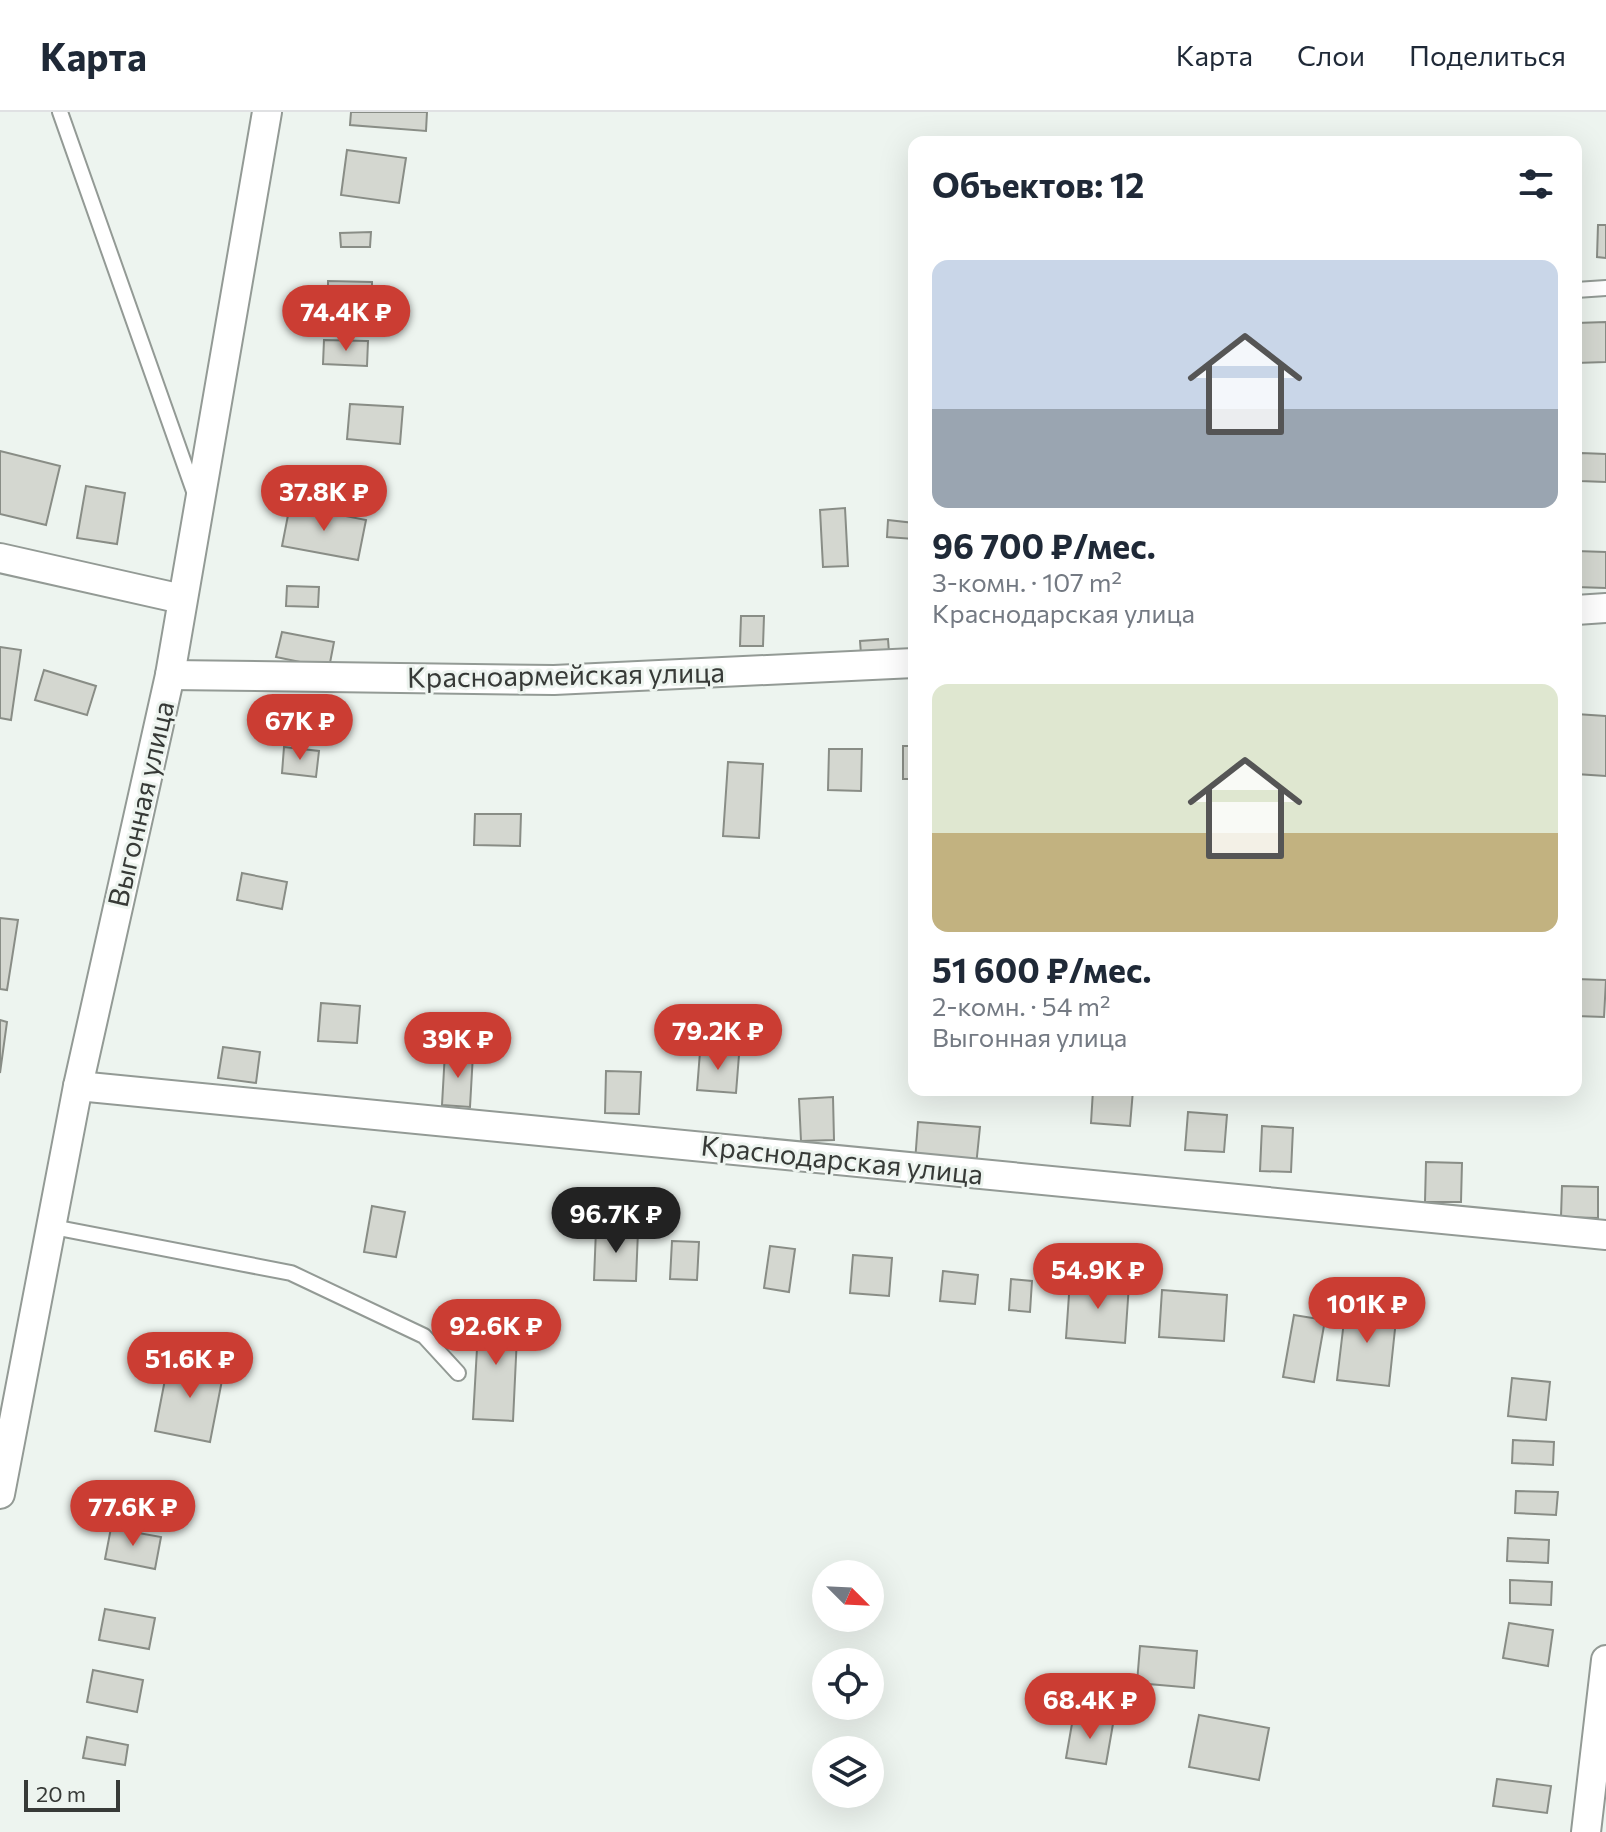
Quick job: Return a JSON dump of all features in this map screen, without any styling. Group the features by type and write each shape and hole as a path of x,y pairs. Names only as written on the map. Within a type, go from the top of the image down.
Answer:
{"street":[{"name":"Выгонная улица","path":"0,1494 78,1086 170,675 267,112"},
{"path":"0,558 182,599"},
{"path":"1582,610 1606,608"},
{"name":"Красноармейская улица","path":"170,675 554,680 908,663"},
{"name":"Краснодарская улица","path":"78,1086 1606,1235"},
{"path":"1586,1832 1606,1660"}],"lane":[{"path":"60,112 198,505"},
{"path":"1582,290 1606,288"},
{"path":"53,1227 291,1273 424,1336 458,1373"}],"building":[{"path":"351,112 427,112 426,131 350,125"},
{"path":"347,150 406,158 399,203 341,195"},
{"path":"1598,225 1606,225 1606,258 1597,257"},
{"path":"371,232 370,247 341,247 340,233"},
{"path":"328,281 372,282 372,299 328,297"},
{"path":"1606,322 1606,362 1582,363 1582,323"},
{"path":"324,340 368,341 367,366 323,364"},
{"path":"350,404 403,407 400,444 347,439"},
{"path":"0,451 60,466 46,525 0,514"},
{"path":"1582,453 1606,454 1606,482 1582,481"},
{"path":"86,486 125,493 117,544 77,538"},
{"path":"290,505 366,520 358,560 282,546"},
{"path":"845,508 848,566 823,567 820,510"},
{"path":"888,520 908,522 908,539 887,537"},
{"path":"1582,551 1606,552 1606,588 1582,587"},
{"path":"287,586 319,587 318,607 286,606"},
{"path":"741,616 764,616 763,646 740,646"},
{"path":"282,632 334,642 329,668 276,657"},
{"path":"888,639 890,666 862,667 860,641"},
{"path":"0,647 21,650 11,720 0,718"},
{"path":"44,670 96,686 87,715 35,700"},
{"path":"1582,714 1606,716 1606,776 1582,774"},
{"path":"903,746 908,746 908,779 903,779"},
{"path":"284,747 319,751 316,777 282,773"},
{"path":"829,749 862,749 861,791 828,790"},
{"path":"728,762 763,764 759,838 723,836"},
{"path":"475,814 521,814 520,846 474,845"},
{"path":"242,873 287,882 282,909 237,900"},
{"path":"0,918 18,920 7,990 0,989"},
{"path":"1582,979 1606,980 1604,1017 1582,1016"},
{"path":"321,1003 360,1006 357,1043 318,1041"},
{"path":"0,1020 7,1022 0,1073"},
{"path":"223,1047 260,1052 256,1083 218,1078"},
{"path":"445,1052 473,1054 470,1107 442,1105"},
{"path":"700,1052 739,1055 736,1093 697,1090"},
{"path":"606,1071 641,1072 639,1114 605,1113"},
{"path":"1093,1096 1132,1096 1130,1126 1091,1123"},
{"path":"833,1097 834,1140 801,1141 799,1099"},
{"path":"1188,1112 1227,1115 1224,1152 1185,1150"},
{"path":"918,1122 980,1127 976,1166 915,1162"},
{"path":"1262,1126 1293,1128 1291,1172 1260,1171"},
{"path":"1426,1162 1462,1163 1461,1202 1425,1202"},
{"path":"1562,1186 1598,1187 1598,1218 1561,1217"},
{"path":"372,1206 405,1212 396,1257 364,1252"},
{"path":"596,1229 638,1231 636,1281 594,1280"},
{"path":"672,1241 699,1242 697,1280 670,1279"},
{"path":"770,1246 795,1249 789,1292 764,1288"},
{"path":"853,1255 892,1258 889,1296 850,1293"},
{"path":"943,1271 978,1275 975,1304 940,1301"},
{"path":"1011,1279 1032,1281 1030,1312 1009,1310"},
{"path":"1070,1280 1129,1284 1125,1343 1066,1338"},
{"path":"1162,1290 1227,1295 1224,1341 1159,1337"},
{"path":"1346,1304 1397,1310 1389,1386 1337,1380"},
{"path":"479,1313 518,1315 513,1421 473,1419"},
{"path":"1294,1315 1325,1320 1314,1382 1283,1377"},
{"path":"169,1359 224,1370 210,1442 155,1431"},
{"path":"1512,1378 1550,1382 1546,1420 1508,1416"},
{"path":"1513,1440 1554,1442 1553,1465 1512,1463"},
{"path":"1516,1491 1558,1492 1556,1515 1515,1513"},
{"path":"111,1528 161,1537 155,1569 105,1559"},
{"path":"1508,1538 1549,1540 1548,1563 1507,1561"},
{"path":"1510,1580 1552,1582 1551,1605 1510,1603"},
{"path":"105,1609 155,1618 149,1649 99,1640"},
{"path":"1509,1623 1553,1630 1548,1666 1503,1658"},
{"path":"1140,1646 1197,1651 1194,1688 1137,1683"},
{"path":"93,1670 143,1680 137,1712 87,1702"},
{"path":"1199,1715 1269,1728 1259,1780 1189,1767"},
{"path":"1073,1718 1113,1724 1106,1764 1066,1758"},
{"path":"87,1737 128,1745 125,1765 83,1758"},
{"path":"1497,1779 1551,1786 1547,1813 1493,1806"}]}
